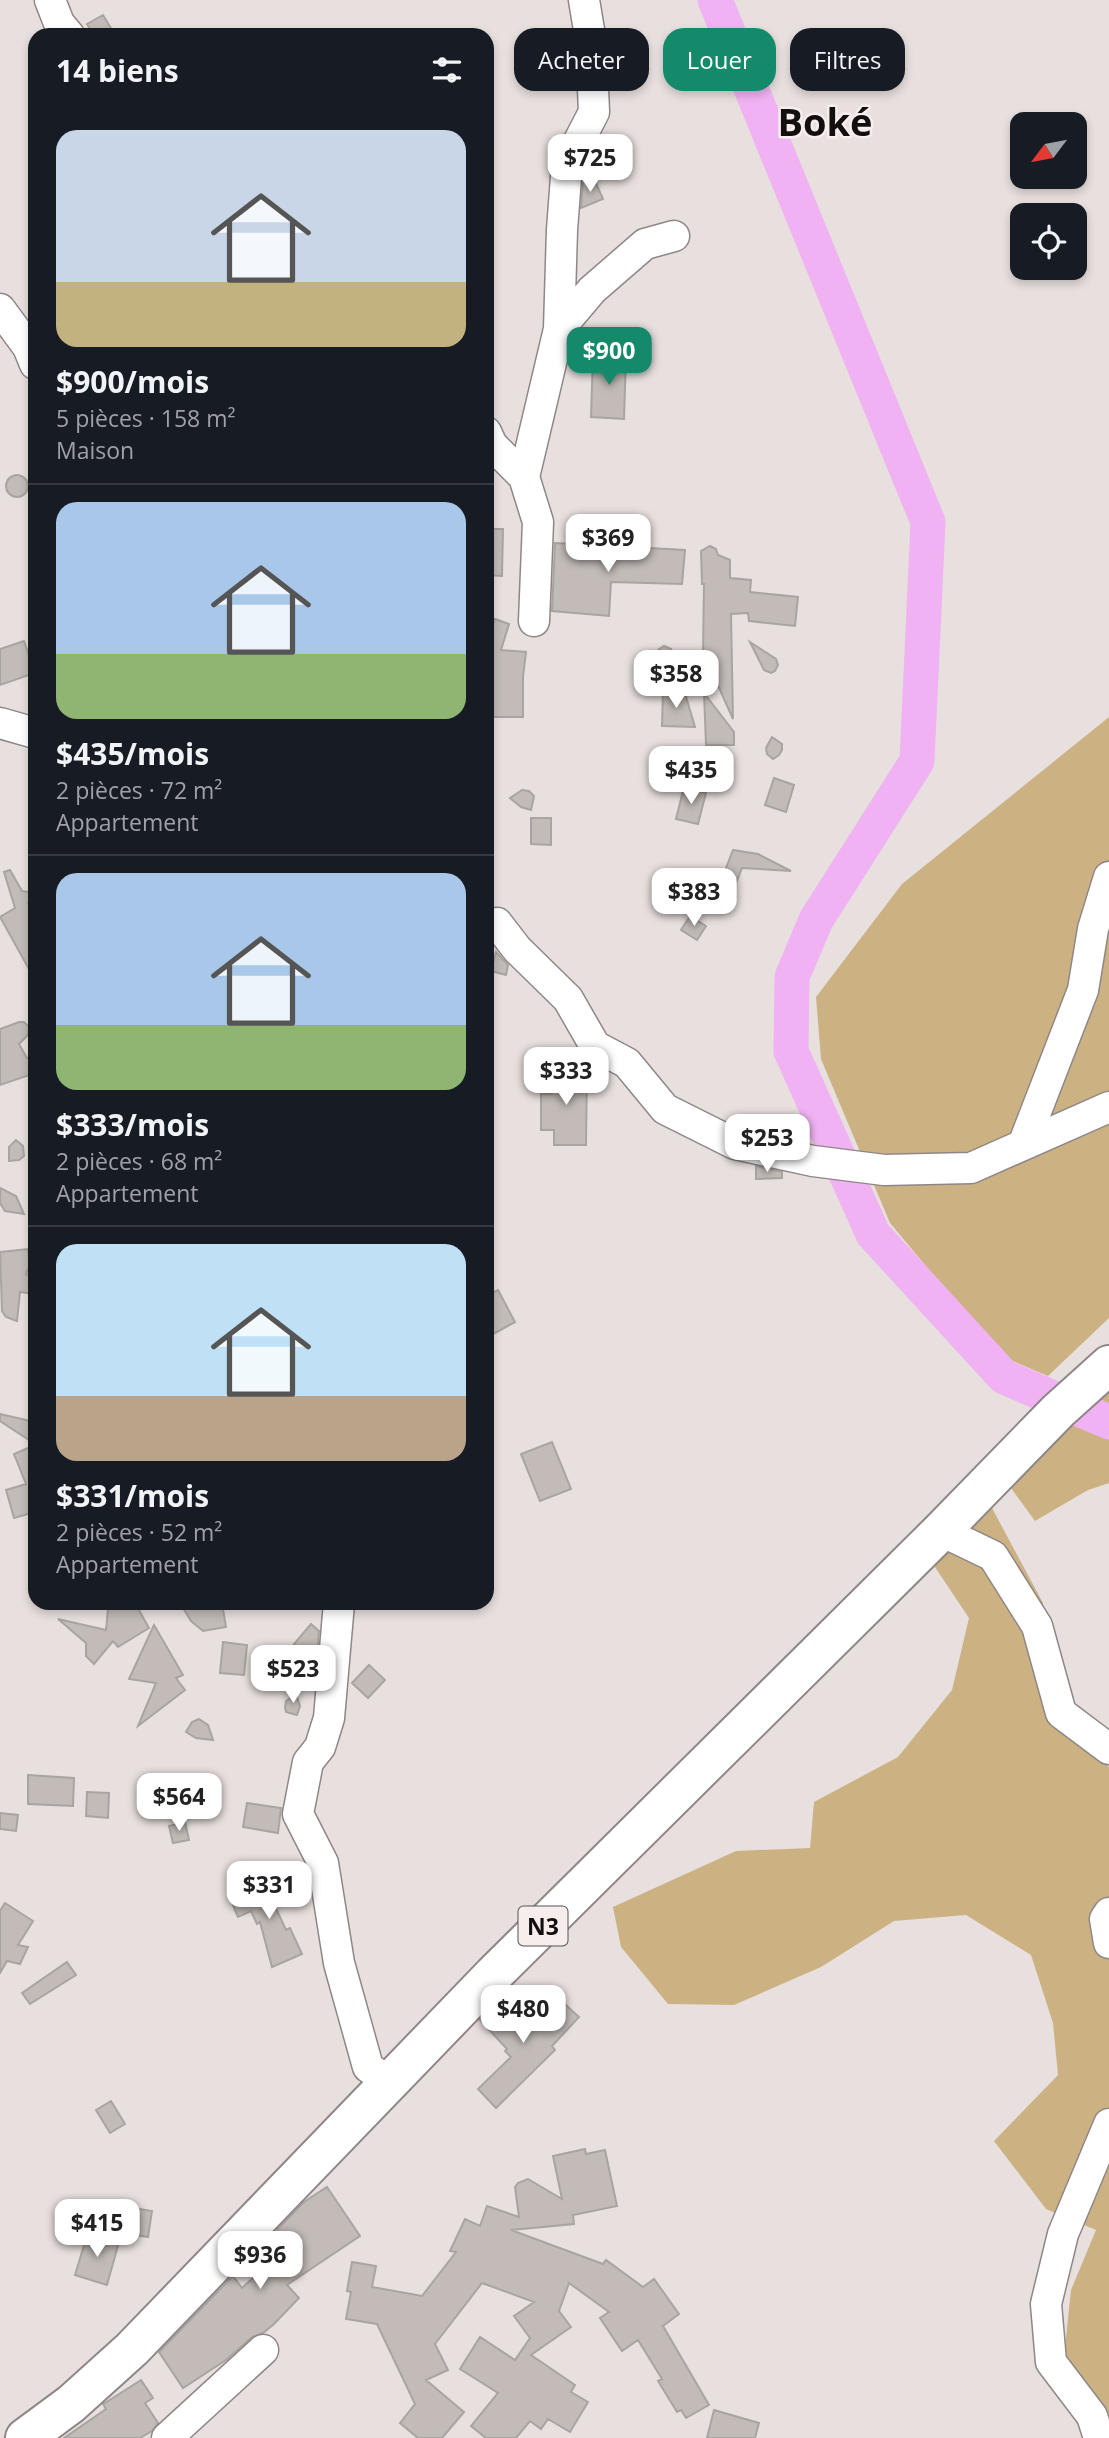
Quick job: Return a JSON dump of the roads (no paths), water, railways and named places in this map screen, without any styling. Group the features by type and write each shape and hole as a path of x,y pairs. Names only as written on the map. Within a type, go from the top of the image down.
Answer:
{"highway":[{"name":"N3","path":"25,2438 71,2404 132,2349 391,2084 493,1975 941,1531 1058,1411 1103,1371"}],"street":[{"path":"50,0 63,28"},
{"path":"524,477 559,329 567,164 594,112 591,42 584,0"},
{"path":"559,329 592,290 645,244 674,236"},
{"path":"0,309 28,347"},
{"path":"494,447 524,477 538,522 534,621"},
{"path":"0,723 28,731"},
{"path":"1023,1145 1083,990 1093,929 1109,877"},
{"path":"494,924 497,923 517,949 568,999 595,1046 627,1063 665,1108 735,1144 813,1161 884,1170 971,1168 1109,1107"},
{"path":"941,1531 993,1556 1037,1626 1061,1713 1109,1749"},
{"path":"338,1610 330,1718 320,1747 308,1762 299,1814 323,1863 339,1963 368,2067 391,2084"},
{"path":"1109,1913 1105,1919 1109,1943"},
{"path":"1099,2438 1092,2416 1051,2362 1046,2304 1063,2234 1109,2124"},
{"path":"167,2438 263,2350"}],"waterway":[{"path":"715,0 928,522 917,761 816,920 792,977 791,1051 873,1234 1004,1377 1109,1422"}],"district":[{"name":"Boké","path":"825,121"}]}
